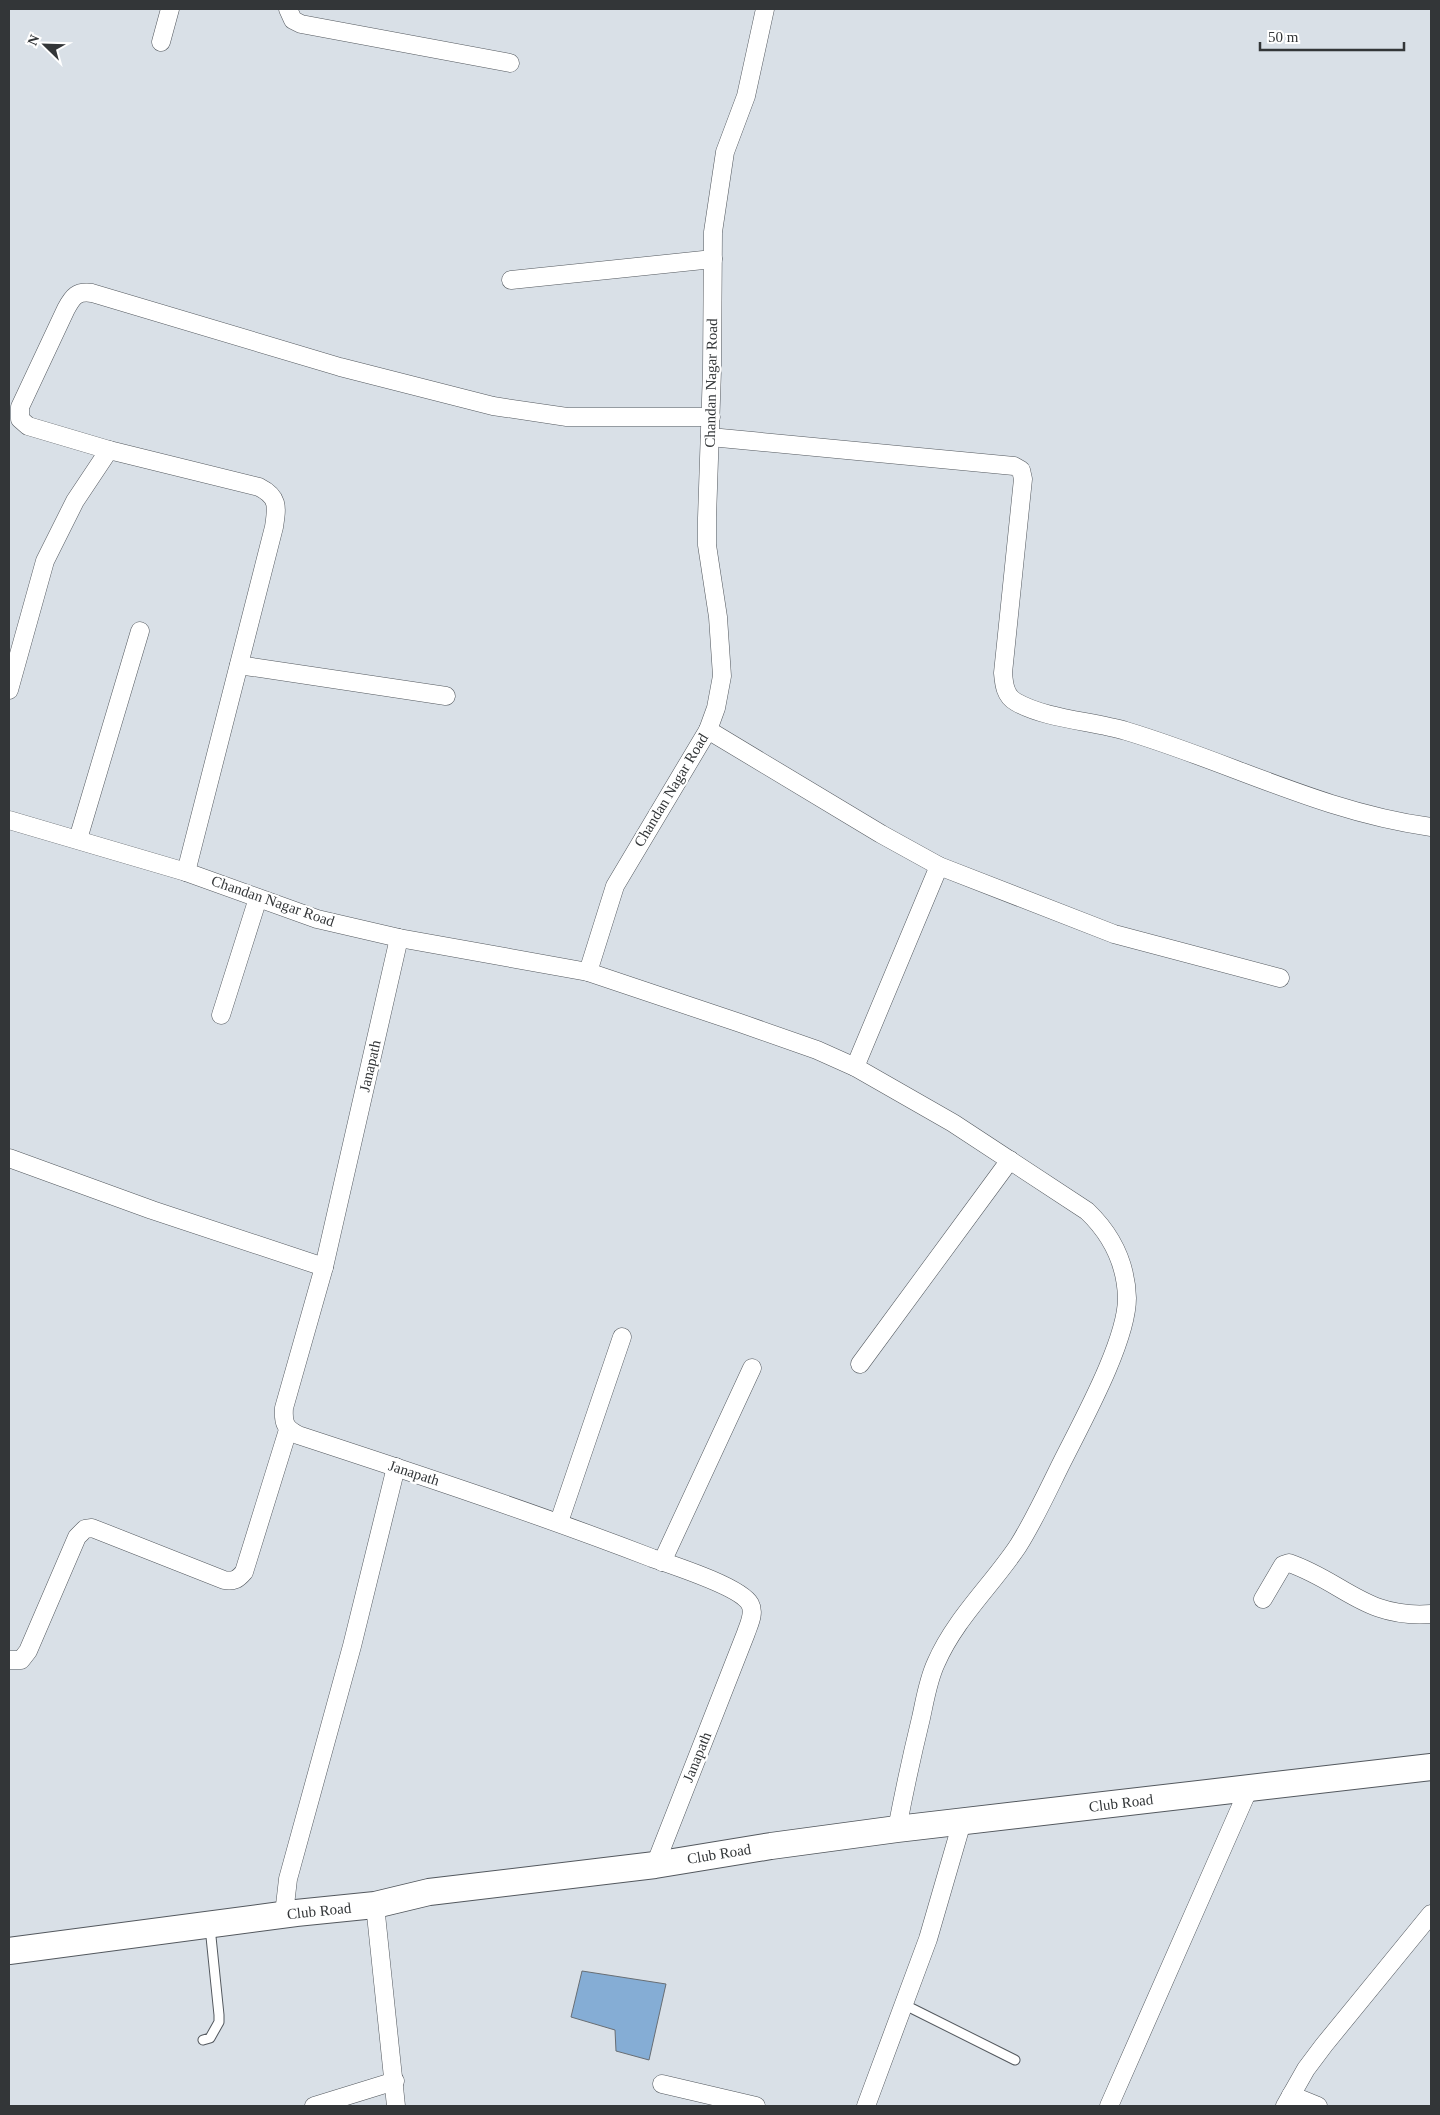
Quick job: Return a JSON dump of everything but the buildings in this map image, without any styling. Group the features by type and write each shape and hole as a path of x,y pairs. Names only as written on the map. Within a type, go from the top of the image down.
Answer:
{"street":[{"path":"161,42 170,9"},
{"path":"288,9 293,20 301,24 510,63"},
{"name":"Chandan Nagar Road","path":"9,820 186,872 317,919 398,938 588,972 615,886 708,730 716,708 722,676 718,617 707,545 711,417 713,232 720,175 725,152 746,96 765,9"},
{"path":"511,280 713,259"},
{"path":"186,872 274,527 277,507 270,493 259,488 109,450 28,426 20,419 20,408 73,297 80,292 92,293 340,367 493,406 566,417 711,417"},
{"path":"710,437 1014,466 1021,470 1023,479 1003,673 1004,689 1015,702 1052,715 1125,731 1313,799 1366,816 1431,827"},
{"path":"9,690 45,561 75,501 109,450"},
{"path":"78,839 140,631"},
{"path":"239,665 446,696"},
{"path":"708,730 881,834 939,866 1114,934 1280,978"},
{"path":"855,1067 939,866"},
{"path":"221,1016 258,898"},
{"name":"Janapath","path":"398,938 324,1267 284,1408 283,1422 288,1430 298,1435 559,1522 662,1562 738,1592 750,1604 752,1615 654,1865"},
{"path":"588,972 740,1022 817,1050 855,1067 953,1123 1087,1211 1103,1227 1115,1247 1123,1273 1127,1297 1124,1323 1078,1430 1033,1520 1000,1571 946,1643 935,1664 897,1829"},
{"path":"9,1158 152,1210 324,1267"},
{"path":"860,1364 1010,1160"},
{"path":"559,1522 622,1336"},
{"path":"662,1562 752,1368"},
{"path":"9,1660 21,1660 28,1651 77,1537 85,1528 92,1528 224,1580 231,1582 238,1579 244,1572 288,1430"},
{"path":"284,1914 288,1879 352,1646 396,1467"},
{"path":"1263,1599 1283,1565 1289,1563 1371,1606 1403,1615 1431,1614"},
{"name":"Club Road","path":"9,1951 284,1914 375,1905 429,1892 537,1877 654,1865 771,1846 897,1829 1431,1767"},
{"path":"1108,2106 1249,1788"},
{"path":"866,2106 905,2006 928,1939 962,1822"},
{"path":"375,1905 395,2081 396,2106"},
{"path":"1318,2106 1288,2100 1324,2044 1431,1914"},
{"path":"314,2106 395,2081"},
{"path":"662,2084 756,2106"}],"lane":[{"path":"203,2040 210,2038 218,2022 219,2015 210,1924"},
{"path":"905,2006 1015,2060"}]}
